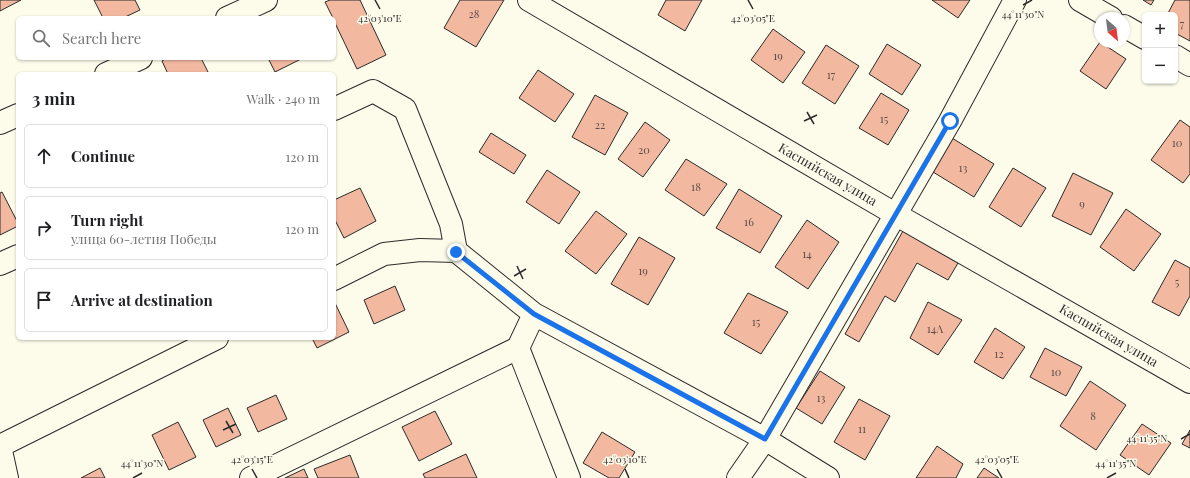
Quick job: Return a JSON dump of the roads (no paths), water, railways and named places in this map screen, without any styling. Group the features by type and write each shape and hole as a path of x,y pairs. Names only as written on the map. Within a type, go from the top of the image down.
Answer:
{"street":[{"path":"231,16 266,0"},
{"name":"Каспийская улица","path":"529,0 895,214 1190,382"},
{"path":"738,478 765,439 950,121 1015,0"},
{"path":"1080,0 1101,12"},
{"path":"1130,29 1142,36"},
{"path":"1178,58 1190,65"},
{"path":"110,72 137,60"},
{"path":"336,108 373,91 405,109 451,224 456,252"},
{"path":"0,123 16,116"},
{"path":"336,278 384,254 420,250 456,252 534,314 765,439 828,478"},
{"path":"0,264 16,257"},
{"path":"251,478 518,348 534,314"},
{"path":"8,478 0,446 213,340"},
{"path":"518,348 569,478"}]}
